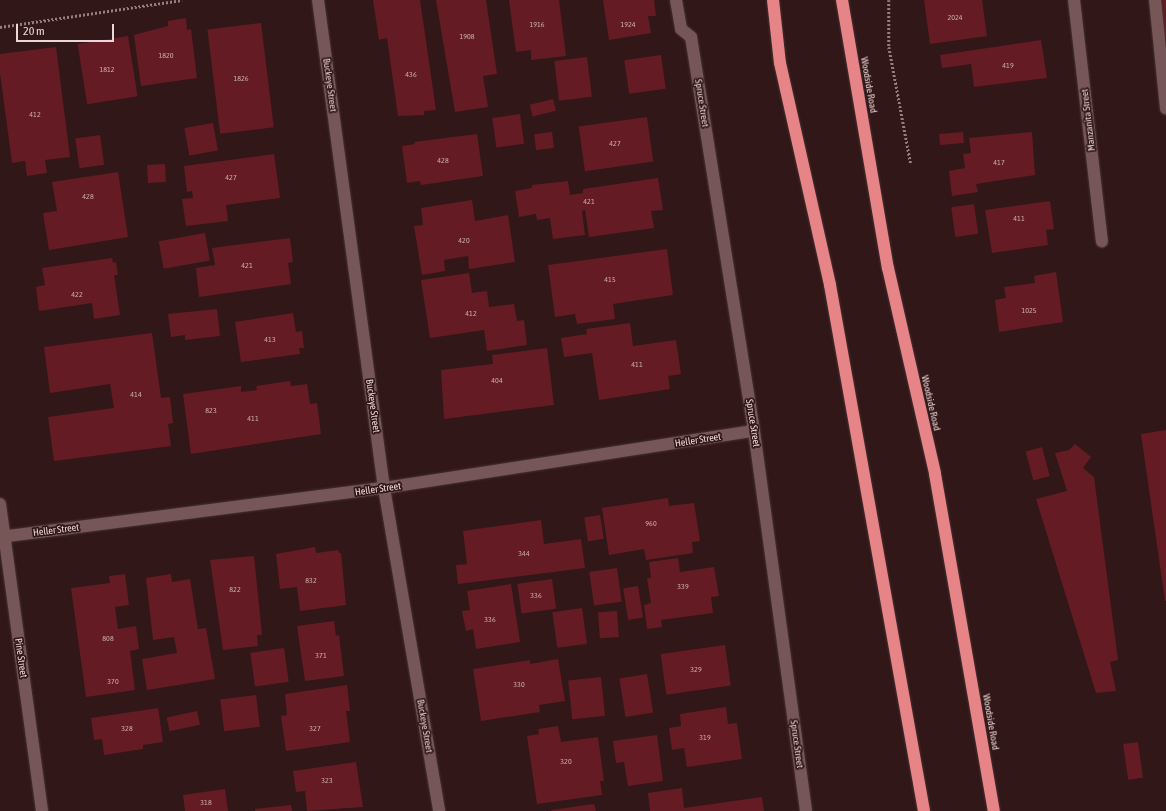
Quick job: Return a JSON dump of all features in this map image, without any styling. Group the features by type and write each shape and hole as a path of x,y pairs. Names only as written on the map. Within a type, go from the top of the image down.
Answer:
{"highway":[{"path":"773,0 780,63 830,285 924,811"},
{"name":"Woodside Road","path":"842,0 888,268 935,474 994,811"}],"street":[{"name":"Buckeye Street","path":"318,0 384,488 439,811"},
{"name":"Spruce Street","path":"676,0 681,29 691,37 754,431 806,811"},
{"name":"Manzanita Street","path":"1074,0 1102,240"},
{"path":"1155,0 1166,108"},
{"name":"Heller Street","path":"2,537 384,488 754,431"},
{"name":"Pine Street","path":"0,504 2,537 42,811"}],"path":[{"path":"0,27 182,0"},
{"path":"889,0 890,46 911,164"}],"building":[{"path":"373,0 420,0 436,110 424,111 424,115 398,116 387,38 379,40"},
{"path":"436,0 486,0 497,74 483,76 488,107 455,112"},
{"path":"509,0 559,0 566,56 531,60 531,50 516,52"},
{"path":"603,0 654,0 656,16 648,16 651,33 609,40"},
{"path":"924,0 982,0 987,36 930,44"},
{"path":"1157,0 1166,0 1166,63"},
{"path":"186,18 187,30 191,29 197,78 141,86 134,35 168,26 168,21"},
{"path":"261,23 274,127 220,134 207,30"},
{"path":"128,36 138,96 87,104 78,44"},
{"path":"1041,40 1047,78 974,87 971,64 942,68 940,55"},
{"path":"56,47 70,157 45,160 47,173 27,176 25,161 12,163 0,73 0,54"},
{"path":"661,55 666,89 629,94 624,60"},
{"path":"587,57 592,97 559,101 554,61"},
{"path":"553,99 556,111 533,116 530,105"},
{"path":"520,114 524,144 496,148 492,118"},
{"path":"647,117 653,162 585,171 579,127"},
{"path":"213,123 218,151 189,156 184,128"},
{"path":"552,132 554,148 536,150 534,134"},
{"path":"963,132 964,143 940,145 939,134"},
{"path":"1032,132 1035,175 976,184 978,192 952,196 949,171 965,168 963,154 971,153 969,138"},
{"path":"477,134 483,176 421,185 420,181 407,183 402,146 415,144 414,142"},
{"path":"100,135 104,165 79,168 75,138"},
{"path":"274,154 280,198 226,205 228,221 186,226 182,199 193,198 192,191 187,192 184,166"},
{"path":"165,164 166,182 148,183 147,165"},
{"path":"118,172 128,237 49,250 43,213 57,211 52,182"},
{"path":"658,178 663,210 651,211 654,228 589,237 585,210 582,211 585,235 553,239 550,218 537,220 536,214 519,217 515,191 532,188 532,185 568,181 570,195 583,193 583,189"},
{"path":"472,200 475,221 508,215 515,262 469,269 468,256 444,260 445,271 422,275 414,226 423,225 421,208"},
{"path":"1050,201 1054,229 1046,230 1048,245 992,253 985,210"},
{"path":"974,204 978,234 955,237 951,207"},
{"path":"205,233 210,261 164,269 159,241"},
{"path":"290,238 293,262 288,263 291,284 199,297 196,268 215,265 212,248"},
{"path":"667,249 673,295 613,304 615,319 577,324 575,314 555,317 548,265"},
{"path":"112,258 113,263 116,262 118,275 114,275 120,315 94,319 92,303 39,311 36,287 45,285 42,268"},
{"path":"1056,272 1063,322 999,332 995,300 1006,298 1004,287 1035,283 1034,276"},
{"path":"469,273 472,293 487,291 489,307 514,304 517,321 524,320 527,345 487,351 484,330 430,338 421,280"},
{"path":"217,309 220,336 185,340 185,335 171,337 168,314"},
{"path":"293,313 296,332 302,331 304,348 299,348 300,354 241,362 235,322"},
{"path":"630,323 633,346 676,340 681,374 668,376 670,389 599,400 592,353 564,357 561,338 587,334 586,329"},
{"path":"152,333 161,398 170,397 173,423 168,424 171,446 54,461 48,417 114,408 110,384 50,393 44,347"},
{"path":"547,348 554,405 444,419 441,370 493,364 492,355"},
{"path":"290,381 291,386 307,384 310,404 317,403 321,434 191,454 183,394 241,386 241,392 257,390 256,386"},
{"path":"1166,430 1166,601 1165,601 1141,434"},
{"path":"1075,444 1091,457 1083,468 1094,477 1118,660 1110,662 1116,691 1096,693 1036,499 1067,491 1055,453 1069,450"},
{"path":"1042,447 1050,476 1033,480 1026,451"},
{"path":"668,498 669,506 694,503 700,541 692,542 693,553 646,560 644,549 609,555 602,508"},
{"path":"600,515 604,539 588,541 584,518"},
{"path":"541,520 544,544 581,539 585,568 458,584 456,565 467,564 463,531"},
{"path":"315,547 316,553 338,550 339,553 341,553 346,605 300,611 297,587 280,589 276,554"},
{"path":"254,556 262,635 257,635 258,646 223,650 210,560"},
{"path":"678,558 680,572 714,567 719,596 711,597 713,613 661,620 662,627 647,629 644,605 651,603 647,578 651,578 649,562"},
{"path":"617,568 622,602 594,606 589,572"},
{"path":"125,574 129,605 115,607 118,629 136,626 139,649 130,651 135,690 86,697 71,588 110,583 109,576"},
{"path":"171,574 172,582 190,579 198,629 206,628 215,679 147,690 142,659 177,653 174,637 153,640 146,578"},
{"path":"552,579 556,609 522,614 517,584"},
{"path":"511,584 520,642 476,649 473,629 466,631 462,611 470,610 467,591"},
{"path":"638,586 643,618 628,620 623,588"},
{"path":"582,608 587,644 557,648 552,612"},
{"path":"617,611 619,637 600,638 598,612"},
{"path":"334,621 336,636 339,635 344,676 305,681 297,626"},
{"path":"725,645 731,686 666,695 661,654"},
{"path":"284,648 289,682 255,686 250,653"},
{"path":"558,659 565,701 539,705 540,712 481,721 473,669 530,660 530,664"},
{"path":"647,674 653,713 625,717 619,678"},
{"path":"601,677 605,716 572,719 568,680"},
{"path":"347,685 350,711 346,711 350,742 286,751 281,716 287,715 285,694"},
{"path":"256,695 260,727 224,731 220,699"},
{"path":"726,707 728,724 737,723 742,759 687,767 684,748 672,750 669,728 681,726 680,714"},
{"path":"158,708 163,742 143,745 143,749 104,755 102,739 94,740 91,718"},
{"path":"197,711 200,725 170,731 167,717"},
{"path":"558,726 561,742 598,737 604,781 600,781 602,795 537,804 527,736 539,734 538,729"},
{"path":"657,735 663,781 628,786 624,762 616,763 613,741"},
{"path":"1138,742 1143,778 1128,780 1123,744"},
{"path":"356,762 363,807 307,811 305,791 296,792 293,771"},
{"path":"682,788 684,808 762,797 764,811 650,811 648,793"},
{"path":"225,789 228,811 185,811 183,795"},
{"path":"594,804 596,811 551,811 551,810"},
{"path":"291,805 292,811 255,811 255,809"}]}
